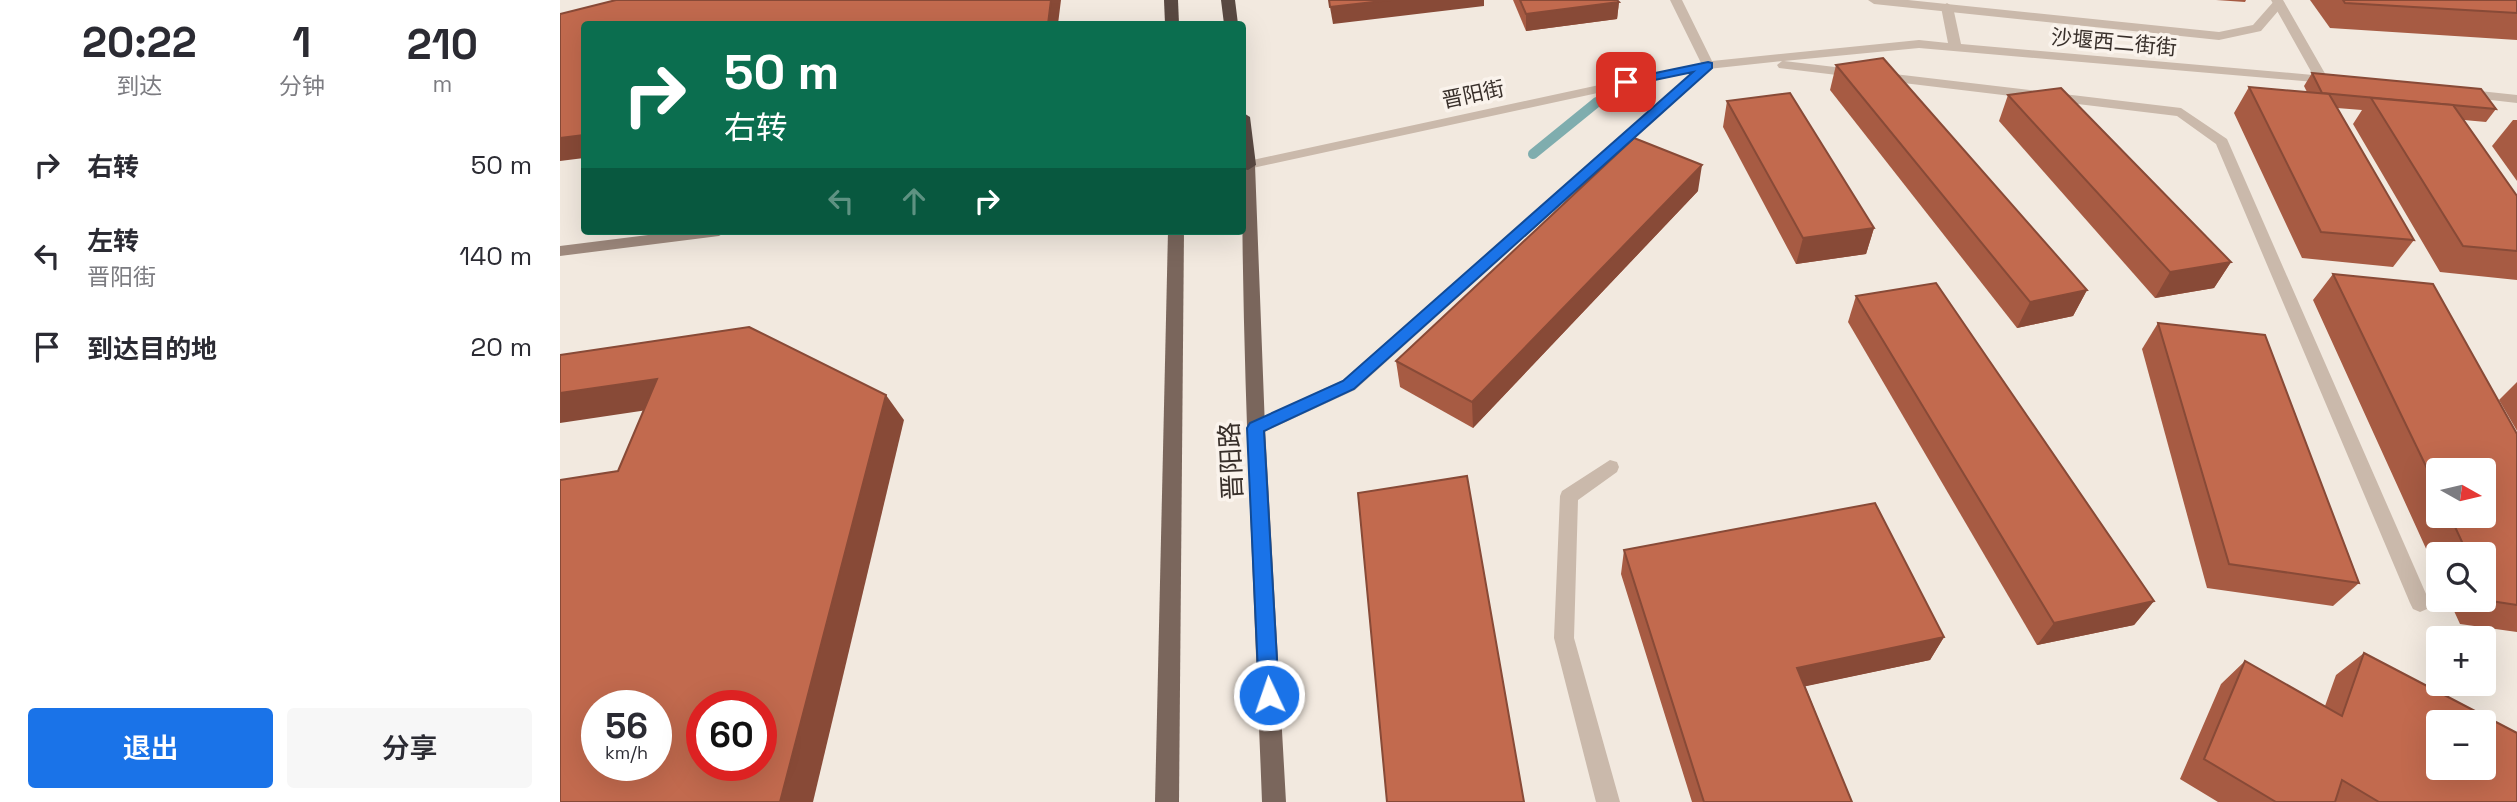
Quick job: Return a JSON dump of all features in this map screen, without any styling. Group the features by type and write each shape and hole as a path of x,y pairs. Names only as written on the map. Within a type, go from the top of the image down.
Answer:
{"highway":[{"path":"1171,0 1172,21"},
{"path":"1228,0 1231,21"}],"main road":[{"name":"晋阳路","path":"1246,189 1274,802"},
{"path":"1167,802 1177,235"}],"street":[{"path":"1256,428 1349,385 1708,65 1676,0"},
{"path":"1874,0 2219,36 2257,28 2278,2 2322,80"},
{"path":"1947,7 1955,47"},
{"name":"沙堰西二街街","path":"1708,65 1919,44 2348,82"},
{"path":"1748,61 2181,112 2222,142 2420,603"},
{"name":"晋阳街","path":"1246,165 1708,65"},
{"path":"2453,92 2517,99"},
{"path":"560,251 687,235"},
{"path":"1608,802 1564,638 1569,496 1610,467"}],"building":[{"path":"616,0 1051,0 1048,21 581,21 581,135 560,138 560,14"},
{"path":"1329,0 1391,0 1330,7"},
{"path":"1520,0 1617,0 1619,2 1526,14"},
{"path":"2343,0 2517,0 2517,13 2345,3"},
{"path":"1883,58 2087,290 2030,302 1836,65"},
{"path":"2312,73 2481,89 2496,109 2322,93"},
{"path":"2249,87 2329,94 2414,240 2321,232"},
{"path":"2061,88 2231,262 2170,272 2008,95"},
{"path":"1790,93 1874,228 1803,238 1727,101"},
{"path":"2371,98 2453,105 2517,196 2517,251 2463,246"},
{"path":"1634,138 1702,165 1472,402 1396,361"},
{"path":"2333,274 2433,284 2517,434 2517,605 2496,602 2496,542 2462,542 2456,528 2496,528 2496,458 2426,458 2426,466"},
{"path":"1936,283 2154,601 2054,623 1856,296"},
{"path":"2158,323 2265,335 2359,583 2229,564"},
{"path":"749,327 886,395 780,802 560,802 560,480 618,471 657,379 560,393 560,355"},
{"path":"1467,476 1524,802 1387,802 1358,493"},
{"path":"1875,503 1944,637 1797,668 1852,802 1704,802 1624,550"},
{"path":"2364,653 2426,685 2426,696 2446,696 2473,710 2426,710 2426,780 2496,780 2496,722 2517,733 2517,802 2379,802 2342,780 2335,802 2276,802 2204,759 2245,661 2342,716"}],"waterway":[{"path":"1533,154 1597,102"}],"route":[{"path":"1269,695 1256,428 1349,385 1708,65 1626,82"}]}
